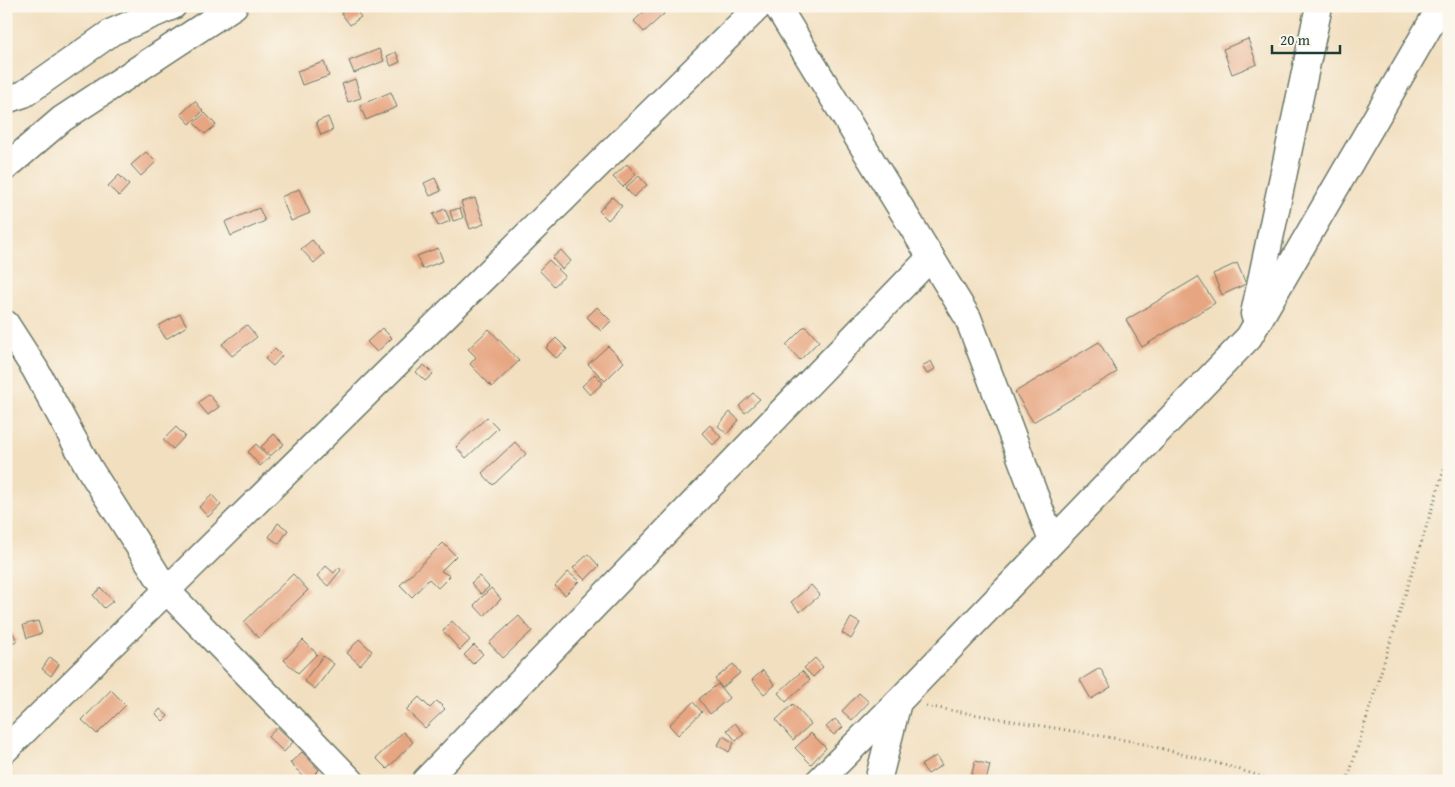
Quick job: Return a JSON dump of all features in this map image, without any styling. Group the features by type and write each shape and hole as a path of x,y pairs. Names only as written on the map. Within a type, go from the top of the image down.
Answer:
{"street":[{"path":"6,100 24,94 112,32 173,6"},
{"path":"6,167 62,118 234,6"},
{"path":"6,750 759,6"},
{"path":"777,6 968,318 1052,541"},
{"path":"1249,337 1319,6"},
{"path":"819,781 899,701 1249,337 1441,6"},
{"path":"425,781 931,256"},
{"path":"6,324 35,369 89,468 167,591 351,781"},
{"path":"878,781 899,701"}],"path":[{"path":"1347,781 1449,454"},
{"path":"899,701 1136,742 1228,766 1275,781"}],"building":[{"path":"350,6 353,6 361,17 350,25 341,13"},
{"path":"650,6 657,6 664,14 644,32 634,21"},
{"path":"1248,39 1257,64 1232,74 1223,49"},
{"path":"379,49 384,61 354,73 349,61"},
{"path":"396,52 400,62 391,66 387,56"},
{"path":"324,62 329,76 302,85 297,71"},
{"path":"355,79 361,98 348,102 342,84"},
{"path":"391,92 397,107 366,120 360,105"},
{"path":"195,101 203,111 190,124 181,114"},
{"path":"205,113 216,125 205,134 194,123"},
{"path":"328,117 333,130 321,135 316,122"},
{"path":"146,152 156,162 141,176 131,165"},
{"path":"627,164 636,174 623,187 613,177"},
{"path":"119,175 129,185 119,196 108,186"},
{"path":"639,176 647,185 634,197 625,188"},
{"path":"435,178 441,191 430,196 424,183"},
{"path":"299,189 310,213 291,221 281,197"},
{"path":"612,197 622,206 608,220 599,211"},
{"path":"475,198 484,224 470,229 461,202"},
{"path":"259,208 265,221 231,236 225,222"},
{"path":"460,208 463,218 453,221 450,211"},
{"path":"445,209 450,221 438,226 433,214"},
{"path":"312,240 324,254 314,263 301,249"},
{"path":"438,248 443,261 422,269 417,256"},
{"path":"561,250 571,261 562,269 552,258"},
{"path":"549,260 565,276 554,286 539,270"},
{"path":"1237,263 1246,284 1222,295 1213,274"},
{"path":"1198,277 1215,303 1142,347 1126,320"},
{"path":"597,307 611,321 601,331 587,317"},
{"path":"180,314 187,326 166,339 158,326"},
{"path":"247,325 257,337 232,356 222,344"},
{"path":"805,326 819,341 800,360 786,345"},
{"path":"382,328 392,338 377,352 367,342"},
{"path":"489,329 519,361 492,387 470,364 476,357 468,349"},
{"path":"556,338 567,349 556,358 546,348"},
{"path":"1099,342 1117,372 1033,422 1015,392"},
{"path":"608,346 624,362 605,381 588,364"},
{"path":"275,349 282,356 273,366 265,359"},
{"path":"931,361 935,369 927,374 922,366"},
{"path":"424,365 433,374 425,381 416,372"},
{"path":"595,374 603,383 590,395 582,386"},
{"path":"753,393 760,399 745,413 739,406"},
{"path":"209,394 219,407 208,415 198,403"},
{"path":"730,412 739,420 727,434 718,426"},
{"path":"487,417 498,428 466,458 456,447"},
{"path":"710,425 721,437 713,445 702,433"},
{"path":"176,427 185,436 173,449 163,440"},
{"path":"274,434 284,444 270,456 261,447"},
{"path":"515,442 526,454 493,485 482,473"},
{"path":"256,444 269,458 260,466 248,452"},
{"path":"212,495 221,505 208,517 199,507"},
{"path":"278,523 288,530 279,544 269,537"},
{"path":"443,543 456,556 441,571 450,576 438,588 429,579 412,597 400,585"},
{"path":"588,554 599,566 585,580 573,568"},
{"path":"326,566 334,573 339,567 341,570 328,586 317,576"},
{"path":"568,572 579,581 565,595 555,586"},
{"path":"293,574 308,590 259,638 244,622"},
{"path":"479,576 489,587 481,594 471,583"},
{"path":"811,585 820,595 800,612 791,602"},
{"path":"101,588 113,601 104,608 93,595"},
{"path":"491,588 501,599 484,616 474,605"},
{"path":"519,616 532,631 503,658 489,643"},
{"path":"851,618 860,623 851,639 842,633"},
{"path":"38,621 42,633 27,638 23,625"},
{"path":"452,621 470,640 460,650 443,631"},
{"path":"13,633 17,641 6,645 6,635"},
{"path":"359,639 372,651 360,665 347,653"},
{"path":"303,640 317,654 298,673 284,660"},
{"path":"474,645 483,654 473,664 464,655"},
{"path":"323,656 334,664 315,689 304,681"},
{"path":"50,657 59,664 51,676 42,669"},
{"path":"815,658 823,667 813,677 804,668"},
{"path":"733,664 740,673 722,688 715,679"},
{"path":"1100,668 1111,687 1091,699 1080,680"},
{"path":"763,670 775,685 764,694 752,680"},
{"path":"802,671 810,680 786,702 778,693"},
{"path":"718,684 729,698 710,714 699,699"},
{"path":"111,690 126,705 97,734 82,720"},
{"path":"859,693 869,702 852,720 842,711"},
{"path":"419,697 430,708 437,701 445,709 425,728 406,710"},
{"path":"693,702 702,712 678,735 669,725"},
{"path":"793,704 811,724 793,740 776,720"},
{"path":"160,709 168,716 163,721 156,714"},
{"path":"835,719 843,727 834,735 826,727"},
{"path":"735,723 744,734 736,741 727,730"},
{"path":"277,727 293,742 284,752 268,737"},
{"path":"403,732 413,742 387,769 376,758"},
{"path":"811,733 826,748 811,764 795,748"},
{"path":"723,736 734,743 729,752 718,745"},
{"path":"302,752 319,770 308,781 290,763"},
{"path":"936,756 942,765 928,774 921,765"},
{"path":"975,761 990,765 986,781 970,781"}]}
